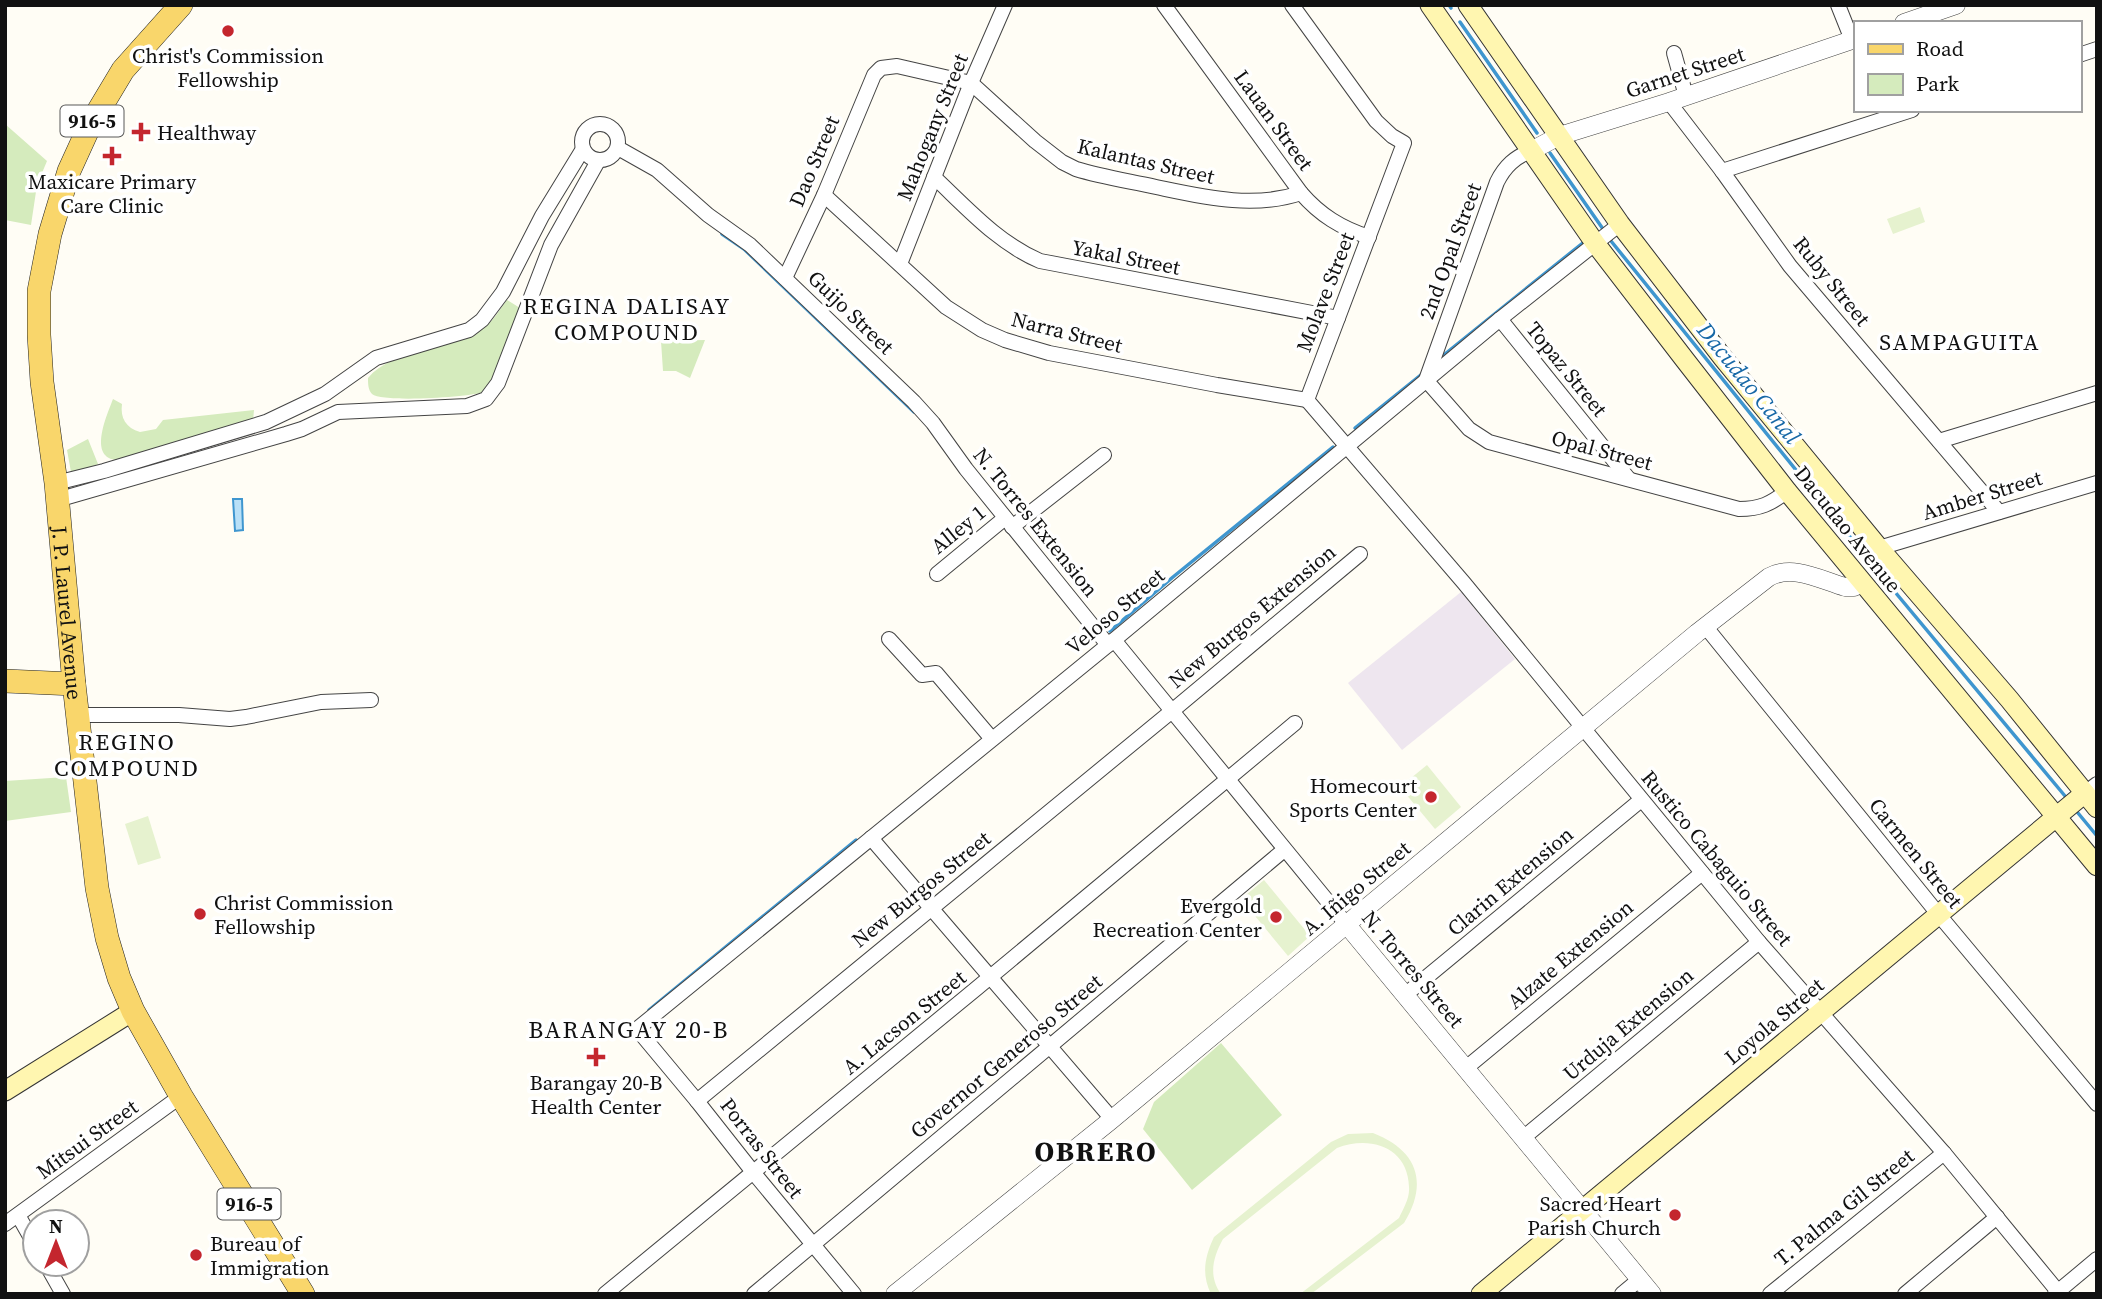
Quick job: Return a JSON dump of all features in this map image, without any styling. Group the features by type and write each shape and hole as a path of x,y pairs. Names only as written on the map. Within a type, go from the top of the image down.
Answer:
{"main road":[{"name":"J. P. Laurel Avenue","path":"181,5 123,70 90,125 69,172 50,234 39,291 42,382 56,491 99,905 119,978 133,1011 181,1096 303,1294"},
{"path":"1435,12 1459,5"},
{"name":"Dacudao Avenue","path":"1468,5 1620,224 1723,358 1879,548 2093,795"},
{"name":"Dacudao Avenue","path":"1435,12 1595,243 1787,491 2097,866"},
{"path":"5,681 74,684"},
{"name":"Loyola Street","path":"1480,1294 2056,816 2093,795"},
{"path":"5,1091 133,1011"}],"street":[{"name":"Mahogany Street","path":"900,264 971,83 1005,5"},
{"name":"Lauan Street","path":"1164,5 1314,208 1328,219 1368,237"},
{"name":"Molave Street","path":"1292,5 1376,121 1384,130 1404,143 1307,400"},
{"path":"1838,5 1854,40"},
{"path":"1910,21 1956,5"},
{"name":"Garnet Street","path":"1531,151 1559,136 1854,40"},
{"path":"1674,53 1678,99"},
{"name":"Kalantas Street","path":"886,66 904,67 971,83 1035,141 1062,162 1076,169 1220,200 1257,201 1301,193"},
{"name":"Dao Street","path":"785,278 824,195 874,75 886,66"},
{"name":"Ruby Street","path":"1678,99 1722,171 1790,266 1998,512"},
{"path":"1722,171 1906,112"},
{"path":"600,124 611,127 618,136 618,148 610,158 598,161 592,159 583,149 583,134 590,127 600,124"},
{"name":"Guijo Street","path":"618,148 657,170 708,215 737,235 785,278 933,423"},
{"path":"56,491 104,471 266,422 325,394 376,359 391,352 468,330 482,320 503,292 538,224 583,149"},
{"name":"2nd Opal Street","path":"1426,380 1497,181 1506,167 1531,151"},
{"path":"56,491 127,481 302,429 338,412 478,404 486,399 498,383 551,244 598,161"},
{"name":"Yakal Street","path":"934,177 1006,243 1040,261 1338,318"},
{"name":"Narra Street","path":"824,195 946,307 982,330 1023,346 1307,400"},
{"name":"Veloso Street","path":"636,1029 1111,642 1500,319 1620,224"},
{"path":"503,292 527,304"},
{"name":"Topaz Street","path":"1500,319 1628,478"},
{"name":"Opal Street","path":"1426,380 1469,429 1489,442 1739,509 1760,508 1787,491"},
{"path":"1939,441 2097,393"},
{"path":"1307,400 1345,447"},
{"name":"N. Torres Extension","path":"933,423 1009,522 1111,642"},
{"name":"Rustico Cabaguio Street","path":"1345,447 1424,536 1759,942 1944,1153 2057,1293"},
{"name":"Alley 1","path":"937,574 1104,455"},
{"name":"Amber Street","path":"1879,548 2097,483"},
{"name":"New Burgos Extension","path":"1172,711 1360,554"},
{"name":"A. Iñigo Street","path":"895,1294 1112,1119 1705,626 1769,578 1781,572 1793,571 1845,587 1862,583"},
{"name":"Carmen Street","path":"1705,626 1939,915 2097,1104"},
{"path":"890,639 922,675 936,673 992,739"},
{"name":"N. Torres Street","path":"1111,642 1172,711 1652,1294"},
{"path":"78,715 179,715 230,719 321,702 371,700"},
{"name":"New Burgos Street","path":"697,1101 1172,711"},
{"name":"A. Lacson Street","path":"605,1294 1295,723"},
{"name":"Clarin Extension","path":"1405,995 1642,800"},
{"path":"871,838 1112,1119"},
{"name":"Governor Generoso Street","path":"754,1294 1284,850"},
{"name":"Alzate Extension","path":"1466,1068 1702,873"},
{"name":"Urduja Extension","path":"1523,1138 1759,942"},
{"name":"Porras Street","path":"636,1029 854,1294"},
{"name":"Mitsui Street","path":"5,1224 181,1096"},
{"name":"T. Palma Gil Street","path":"1770,1294 1944,1153"},
{"path":"18,1215 21,1220"},
{"path":"1905,1294 1997,1217"},
{"path":"2057,1293 2097,1259"},
{"path":"54,1278 63,1294"},
{"path":"1622,1294 1640,1279"}],"shaded area":[{"path":"1461,592 1515,659 1402,750 1348,683"}],"green space":[{"path":"5,124 47,161 37,185 31,225 5,220"},
{"path":"1920,207 1925,222 1893,234 1887,219"},
{"path":"507,300 520,308 493,381 484,392 409,399 372,394 368,378 379,368 392,360 469,336 489,323"},
{"path":"705,340 690,378 676,371 663,371 661,341"},
{"path":"113,399 122,404 123,418 128,425 140,432 156,429 163,420 254,410 253,421 118,460 109,458 103,452 101,444"},
{"path":"88,439 98,464 79,472 71,472 67,450"},
{"name":"Homecourt Sports Center","path":"1427,765 1461,807 1435,829 1400,787"},
{"path":"66,777 71,812 5,821 5,781"},
{"path":"148,816 161,858 138,865 125,824"},
{"name":"Evergold Recreation Center","path":"1264,880 1310,936 1288,956 1241,899"},
{"path":"1221,1043 1282,1115 1192,1190 1143,1129 1154,1102"},
{"path":"1373,1133 1400,1148 1414,1169 1416,1194 1404,1223 1311,1294 1300,1294 1399,1218 1406,1203 1409,1187 1407,1173 1394,1154 1374,1144 1350,1144 1337,1148 1223,1239 1213,1266 1214,1280 1221,1294 1211,1294 1205,1265 1214,1237 1331,1142 1348,1134"}],"water":[{"path":"233,499 242,499 243,530 235,531"}],"waterway":[{"name":"Dacudao Canal","path":"1460,22 1537,133"},
{"name":"Dacudao Canal","path":"1550,153 1603,229"},
{"path":"722,234 744,249 914,412"},
{"name":"Dacudao Canal","path":"1611,241 1859,548"},
{"path":"1440,358 1584,242"},
{"path":"1355,428 1422,374"},
{"path":"1110,631 1333,447"},
{"name":"Dacudao Canal","path":"1870,562 2065,796"},
{"name":"Dacudao Canal","path":"2078,813 2097,836"},
{"path":"649,1010 856,840"}],"place":[{"name":"Christ's Commission Fellowship","path":"228,31"},
{"name":"Healthway","path":"141,132"},
{"name":"Maxicare Primary Care Clinic","path":"112,156"},
{"name":"Homecourt Sports Center","path":"1431,797"},
{"name":"Christ Commission Fellowship","path":"200,914"},
{"name":"Evergold Recreation Center","path":"1276,917"},
{"name":"Barangay 20-B Health Center","path":"596,1057"},
{"name":"Sacred Heart Parish Church","path":"1675,1215"},
{"name":"Bureau of Immigration","path":"196,1255"}],"district":[{"name":"REGINA DALISAY COMPOUND","path":"627,319"},
{"name":"SAMPAGUITA","path":"1960,342"},
{"name":"REGINO COMPOUND","path":"127,755"},
{"name":"BARANGAY 20-B","path":"629,1029"},
{"name":"OBRERO","path":"1096,1151"}]}
